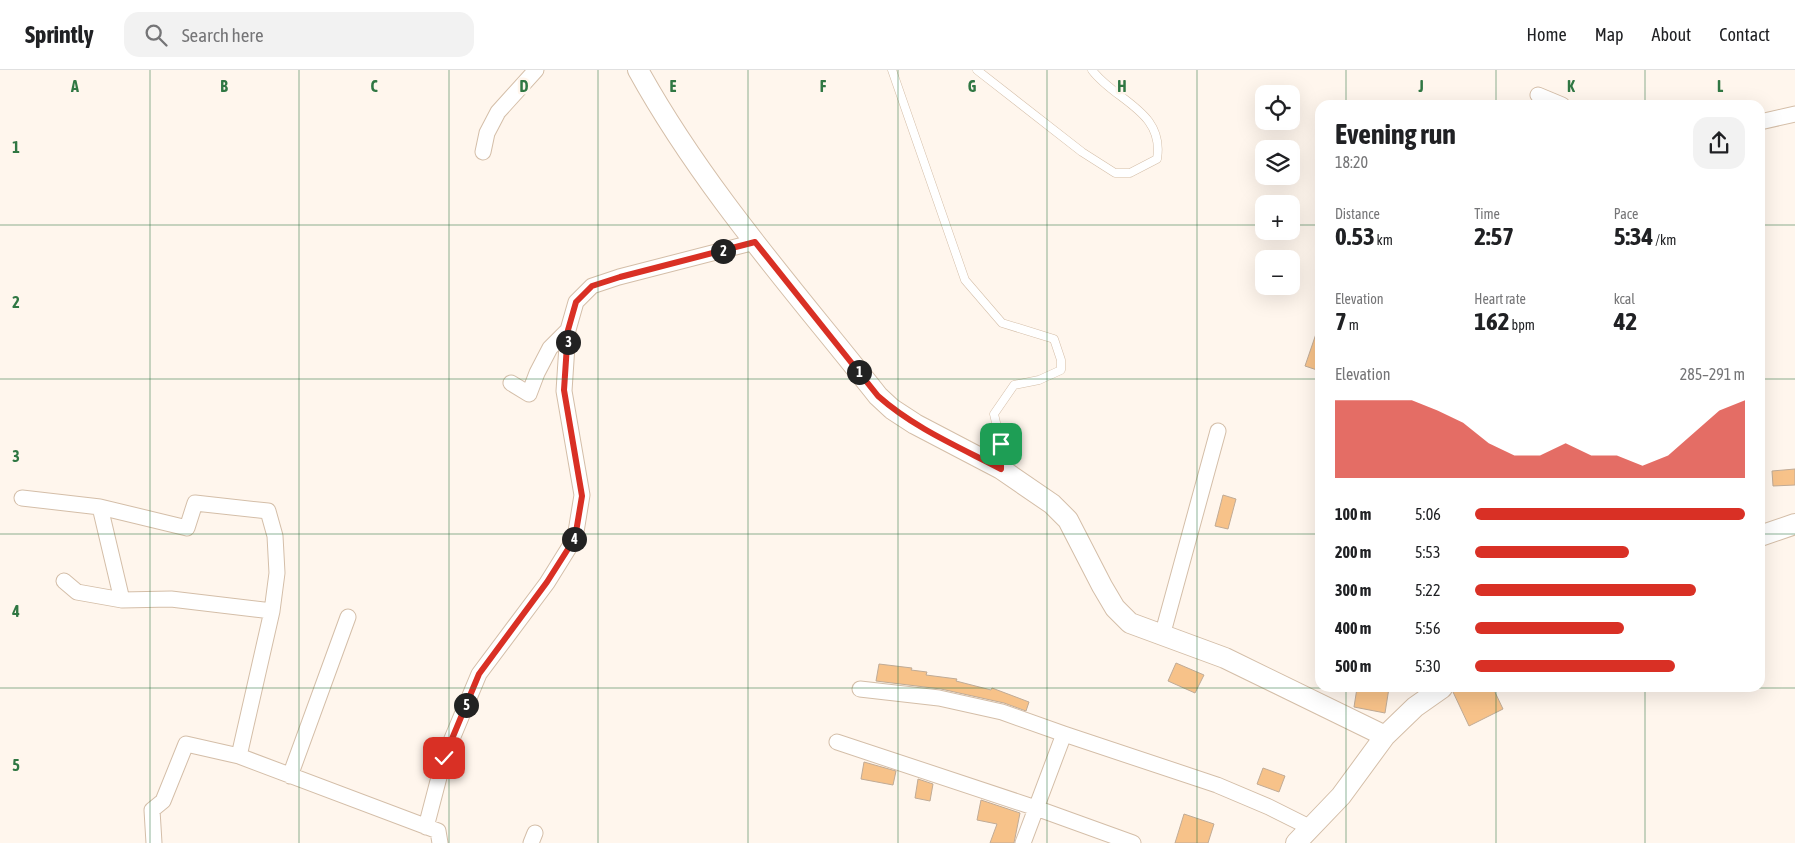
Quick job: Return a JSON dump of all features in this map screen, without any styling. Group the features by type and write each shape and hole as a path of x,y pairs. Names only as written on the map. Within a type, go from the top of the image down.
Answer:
{"street":[{"path":"483,152 487,133 498,112 536,70"},
{"path":"638,70 669,122 755,242 878,396 915,424 1001,469 1052,504 1068,520 1102,586 1123,617 1139,628 1190,644 1225,658 1385,736"},
{"path":"1538,95 1550,100"},
{"path":"1765,121 1795,114"},
{"path":"426,826 444,758 479,674 547,582 575,538 582,496 564,390 568,330 576,302 592,286 755,242"},
{"path":"511,383 529,394 550,348 568,330"},
{"path":"1162,636 1218,431"},
{"path":"22,498 100,507 187,528 195,503 268,512 275,536 277,573 272,610 239,756"},
{"path":"100,507 122,600"},
{"path":"1765,534 1795,524"},
{"path":"64,581 77,592 122,600 171,599 272,610"},
{"path":"290,776 348,617"},
{"path":"860,689 930,696 1002,712 1217,786 1269,807 1311,828"},
{"path":"1296,843 1342,796 1385,736 1414,707 1436,692"},
{"path":"1023,843 1064,734"},
{"path":"837,742 1036,808 1133,843"},
{"path":"154,843 152,810 163,801 186,744 239,756 426,826 438,831 440,843"}],"lane":[{"path":"892,70 965,280 1002,322 1054,338 1061,360 1062,370 1040,380 1014,385 994,414 1001,444 1001,469"},
{"path":"977,70 1082,152 1115,173 1130,173 1157,160 1158,151 1154,128 1128,100 1099,80 1092,70"}],"building":[{"path":"1315,337 1315,369 1305,366"},
{"path":"1795,469 1795,485 1773,486 1772,471"},
{"path":"1223,495 1236,499 1228,529 1215,526"},
{"path":"1176,663 1204,675 1195,693 1168,681"},
{"path":"879,664 912,668 911,670 927,672 926,675 957,679 956,681 991,690 992,688 1029,702 1026,711 1004,703 941,689 876,681"},
{"path":"1356,692 1388,692 1385,713 1354,707"},
{"path":"1453,692 1495,692 1503,709 1469,726"},
{"path":"864,762 896,771 893,785 861,779"},
{"path":"1263,768 1285,776 1279,792 1257,784"},
{"path":"918,779 933,784 930,801 915,798"},
{"path":"981,800 1020,813 1014,843 990,843 997,824 977,820"},
{"path":"1184,814 1214,824 1208,843 1175,843"}],"route":[{"path":"444,758 479,674 547,582 575,538 582,496 564,390 568,330 576,302 592,286 755,242 878,396 892,408 915,424 1001,469 1001,444"}]}
